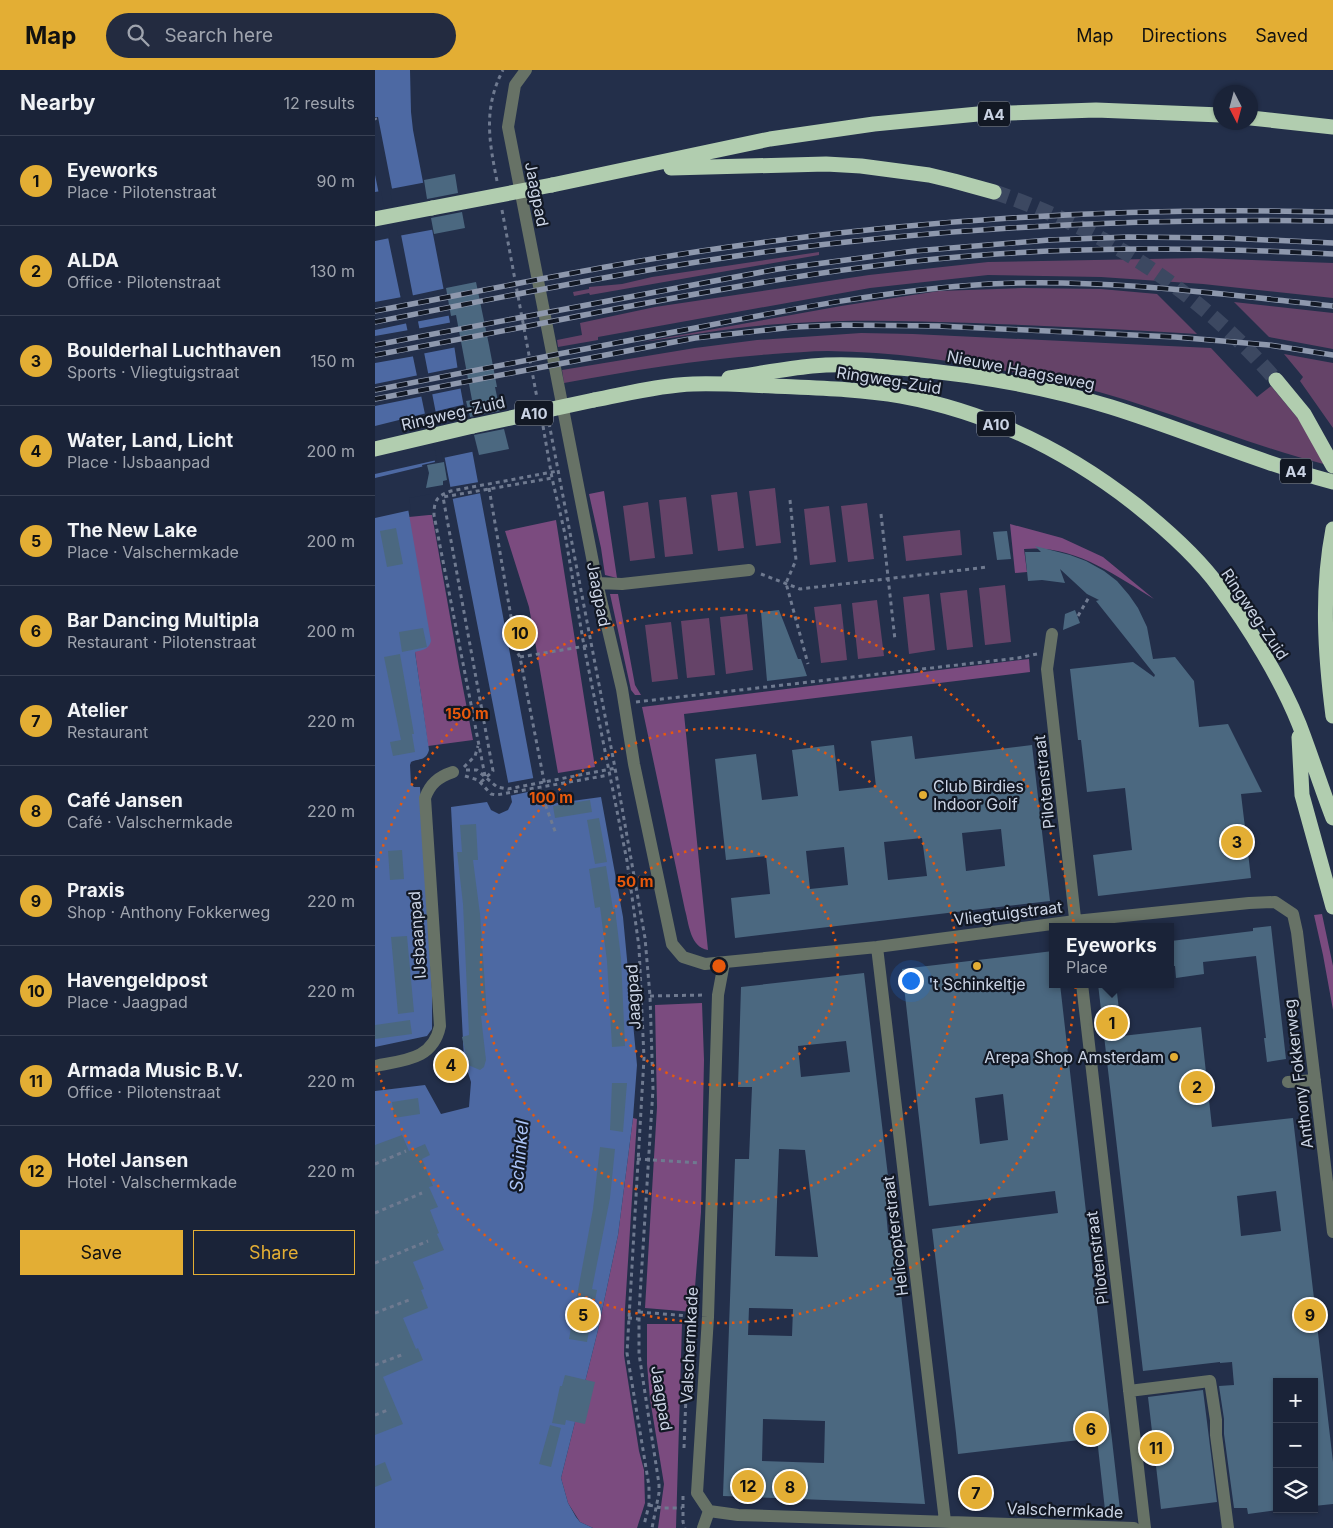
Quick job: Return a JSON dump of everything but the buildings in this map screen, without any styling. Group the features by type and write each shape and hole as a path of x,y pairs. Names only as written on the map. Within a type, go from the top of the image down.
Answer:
{"highway":[{"name":"A4","path":"635,169 770,139 893,122 978,114 1096,110 1213,115"},
{"path":"1258,119 1333,127"},
{"path":"375,219 635,169 826,164 861,166 938,177 994,192"},
{"name":"Nieuwe Haagseweg","path":"691,384 819,366 857,365 943,372 1030,386 1110,407 1259,459 1333,482"},
{"path":"1276,380 1304,414 1333,466"},
{"name":"Ringweg-Zuid","path":"375,448 594,400 691,384 814,388 900,396 955,409 986,419 1019,433 1066,457 1110,486 1181,544 1220,587 1264,655 1298,721"},
{"path":"1333,529 1325,601 1326,644 1333,716"},
{"name":"A10","path":"1298,721 1333,818"},
{"name":"A10","path":"1298,721 1302,795 1333,906"}],"street":[{"name":"Jaagpad","path":"526,70 515,85 508,127 597,583 624,702 634,764 672,944 683,956 705,964 724,963"},
{"path":"597,583 622,584 749,570"},
{"name":"Pilotenstraat","path":"1052,634 1047,669 1075,923"},
{"name":"IJsbaanpad","path":"375,1066 412,1058 424,1053 437,1038 439,1026 425,798 434,782 444,775 453,772"},
{"name":"Vliegtuigstraat","path":"1084,923 1271,902 1275,902 1293,914"},
{"name":"Anthony Fokkerweg","path":"1293,914 1297,932 1333,1232"},
{"name":"Vliegtuigstraat","path":"724,963 1049,927"},
{"name":"Helicopterstraat","path":"877,947 945,1521"},
{"name":"Valschermkade","path":"724,963 718,995 708,1317 697,1493 709,1511 738,1515 1134,1528"},
{"name":"Pilotenstraat","path":"1082,988 1145,1528"},
{"path":"1288,1082 1315,1080"},
{"path":"1129,1391 1210,1381 1227,1528"},
{"path":"703,1528 709,1511"}],"path":[{"path":"497,184 489,133 489,117 496,83 503,70"},
{"path":"501,203 539,405"},
{"path":"542,424 565,534 584,646 627,861 639,947 644,1058 627,1353 647,1474 649,1505 645,1525"},
{"name":"Jaagpad","path":"551,472 559,471 645,938 650,996 653,1089 639,1312 639,1354 659,1484 657,1507 652,1527"},
{"path":"485,776 434,515 434,505 443,494 480,488 551,472"},
{"path":"480,488 497,488 552,478"},
{"path":"489,488 517,652 520,657 544,784"},
{"path":"451,493 443,497 493,771 485,776 481,782 491,794 496,795 536,785 609,775"},
{"path":"789,500 796,560 786,583 808,664"},
{"path":"881,514 895,640"},
{"path":"749,570 800,588 988,567"},
{"path":"1078,616 1089,597"},
{"path":"520,657 592,645"},
{"path":"624,702 643,702 1017,658 1050,652"},
{"path":"478,745 475,756 460,770 477,770 497,787 508,791"},
{"path":"544,784 615,768"},
{"path":"540,790 556,834"},
{"path":"650,996 718,995"},
{"path":"375,1164 407,1151"},
{"path":"637,1159 713,1164"},
{"path":"375,1213 423,1193"},
{"path":"375,1263 428,1241"},
{"path":"375,1314 409,1300"},
{"path":"639,1312 708,1317"},
{"path":"684,1450 689,1316"},
{"path":"628,1318 639,1319"},
{"path":"375,1365 404,1354"},
{"path":"375,1415 388,1410"},
{"path":"683,1489 682,1508 685,1528"},
{"path":"649,1505 682,1508"}],"shaded area":[{"path":"819,252 819,255 590,295 589,293 574,296 573,292 589,289 589,287 622,284 652,277"},
{"path":"1199,258 1333,263 1333,298 1203,284 1101,277 988,275 870,288 598,337 598,340 558,347 557,340 582,335 580,323 655,307 869,275 988,262"},
{"path":"1023,288 1101,289 1157,294 1197,334 974,323 840,321 757,326 642,342 841,306 939,291"},
{"path":"1234,302 1333,313 1333,349 1269,337"},
{"path":"861,333 1211,348 1257,397 1271,386 1300,421 1327,465 1139,404 1076,386 984,367 891,354 828,351 773,354 668,366 564,383 562,370 695,348 757,340"},
{"path":"1284,354 1333,363 1333,428 1300,381 1303,377"},
{"path":"775,488 781,543 756,546 749,491"},
{"path":"604,491 617,578 605,575 589,494"},
{"path":"737,492 744,548 718,551 711,495"},
{"path":"686,497 693,554 665,557 659,500"},
{"path":"648,502 655,558 630,561 623,506"},
{"path":"867,503 874,559 848,562 841,506"},
{"path":"829,506 836,562 810,565 804,509"},
{"path":"432,515 473,740 428,746 415,652 409,517"},
{"path":"556,520 595,767 558,773 529,607 505,531"},
{"path":"1010,524 1062,538 1103,557 1154,599 1109,571 1076,556 1059,551 1024,549 1027,572 1015,573"},
{"path":"960,530 962,555 906,561 903,536"},
{"path":"1005,585 1011,642 985,645 979,588"},
{"path":"967,590 973,647 947,650 940,593"},
{"path":"610,594 618,594 635,685 641,695 635,695 631,690"},
{"path":"929,594 935,650 909,654 903,597"},
{"path":"877,600 884,656 858,659 852,603"},
{"path":"841,604 847,660 821,663 814,607"},
{"path":"747,614 753,670 726,674 720,617"},
{"path":"709,618 715,675 687,678 681,621"},
{"path":"671,622 678,679 652,682 645,625"},
{"path":"1029,659 1030,672 684,714 708,950 697,944 691,934 685,910 642,707"},
{"path":"1322,914 1333,966 1333,1010 1314,915"},
{"path":"702,1003 704,1060 701,1212 693,1312 645,1308 657,1107 655,1005"},
{"path":"633,1118 637,1119 625,1309 624,1355 639,1451 644,1470 645,1503 637,1528 593,1528 580,1522 568,1503 561,1478 598,1330 618,1235"},
{"path":"647,1324 682,1324 676,1528 658,1528 664,1484 650,1399 647,1364"}],"water":[{"name":"Schinkel","path":"375,70 410,70 413,130 536,793 550,804 601,797 623,917 637,1065 633,1118 618,1235 598,1330 561,1478 568,1503 576,1517 580,1522 593,1528 375,1528 375,1091 425,1085 441,1114 469,1107 471,1082 464,1060 451,807 487,802 491,810 499,814 508,810 512,802 378,117 375,117"},
{"path":"375,175 435,462 422,465 429,492 406,497 431,641 427,648 415,652 429,750 424,758 411,762 410,765 411,784 414,787 420,787 432,990 432,1029 427,1036 375,1047"}],"pier":[{"path":"427,182 436,229 398,236 390,189"},
{"path":"381,191 390,238 375,241 375,192"},
{"path":"447,288 452,315 415,322 410,296"},
{"path":"402,297 408,323 375,330 375,302"},
{"path":"453,322 457,347 421,354 416,329"},
{"path":"409,330 415,356 375,363 375,336"},
{"path":"460,367 463,388 429,395 425,374"},
{"path":"419,375 424,396 375,406 375,384"},
{"path":"466,404 476,451 443,458 433,412"},
{"path":"427,413 437,460 375,474 375,426"},
{"path":"437,463 425,466 431,494 409,498 411,510 375,518 375,478"},
{"path":"479,482 481,493 452,499 450,487"},
{"path":"534,778 537,790 509,796 507,783"}],"tunnel":[{"path":"994,192 1074,224 1112,244 1148,267 1215,319 1247,348 1276,380"}],"railway":[{"path":"375,311 650,259 743,245 890,228 963,221 1111,213 1185,211 1333,212"},
{"path":"375,322 558,286 697,262 816,245 890,237 1037,226 1111,223 1259,220 1333,221"},
{"path":"375,345 778,269 914,251 1049,240 1128,237 1224,238 1333,243"},
{"path":"375,355 742,286 886,264 1027,252 1114,249 1202,249 1333,254"},
{"path":"375,390 804,307 952,287 1032,283 1118,285 1333,306"},
{"path":"375,399 695,338 794,327 842,325 938,326 1175,337 1269,345 1333,355"}],"place":[{"name":"Havengeldpost","path":"520,633"},
{"name":"Club Birdies Indoor Golf","path":"923,795"},
{"name":"Boulderhal Luchthaven","path":"1237,842"},
{"name":"'t Schinkeltje","path":"977,966"},
{"name":"Eyeworks","path":"1112,1023"},
{"name":"Arepa Shop Amsterdam","path":"1174,1057"},
{"name":"Water, Land, Licht","path":"451,1065"},
{"name":"ALDA","path":"1197,1087"},
{"name":"The New Lake","path":"583,1315"},
{"name":"Praxis","path":"1310,1315"},
{"name":"Bar Dancing Multipla","path":"1091,1429"},
{"name":"Armada Music B.V.","path":"1156,1448"},
{"name":"Hotel Jansen","path":"748,1486"},
{"name":"Café Jansen","path":"790,1487"},
{"name":"Atelier","path":"976,1493"}]}
